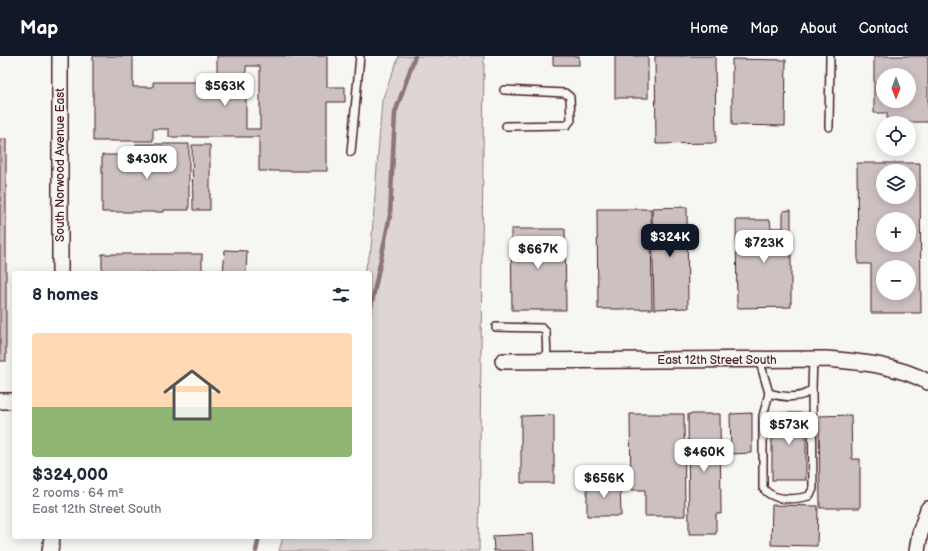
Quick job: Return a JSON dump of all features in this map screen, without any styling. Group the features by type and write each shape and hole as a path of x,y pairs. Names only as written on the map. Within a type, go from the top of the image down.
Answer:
{"street":[{"name":"South Norwood Avenue East","path":"60,56 60,271"},
{"name":"East 12th Street South","path":"503,361 813,359 856,362 893,369 928,382"},
{"path":"0,401 12,400"},
{"path":"917,551 920,533 928,509"},
{"path":"50,551 52,539"}],"lane":[{"path":"351,152 360,56"},
{"path":"829,127 830,56"},
{"path":"504,90 565,93 570,97 571,120 567,125 506,126"},
{"path":"496,327 542,328 546,332 547,361"},
{"path":"759,359 769,393 763,416 763,488 767,494 776,499 800,499 809,496 813,489 813,359"},
{"path":"769,393 776,395 802,396 812,389"}],"shaded area":[{"path":"399,56 484,56 479,551 279,551 282,539 372,539 372,271 365,271 371,249 382,100"}],"building":[{"path":"93,56 133,56 133,87 153,87 153,82 217,82 217,56 327,56 327,87 345,87 345,102 327,102 327,171 259,171 259,137 169,137 169,129 153,129 153,141 93,141","holes":["246,66 260,66 260,129 246,129"]},
{"path":"553,56 579,56 579,65 553,65"},
{"path":"615,56 648,56 648,98 615,98"},
{"path":"655,56 715,56 716,143 656,144"},
{"path":"874,56 928,56 928,122 916,122 916,116 887,116 887,113 874,113"},
{"path":"732,59 786,60 785,126 732,125"},
{"path":"0,139 6,139 6,361 0,361"},
{"path":"136,144 189,144 189,210 164,210 164,212 102,212 102,155 136,155"},
{"path":"192,145 210,145 210,210 193,210"},
{"path":"857,163 920,163 921,313 871,313 871,264 858,264"},
{"path":"687,207 688,308 654,309 652,208"},
{"path":"597,209 651,209 652,309 598,309"},
{"path":"791,210 791,307 737,308 736,220 770,220 771,228 783,228 783,211"},
{"path":"511,229 565,229 566,310 512,310"},
{"path":"225,250 247,251 246,271 223,271"},
{"path":"102,254 202,254 202,271 102,271"},
{"path":"752,413 752,453 731,454 730,414"},
{"path":"772,413 806,413 806,480 772,480"},
{"path":"630,414 684,414 685,516 645,516 645,490 631,490"},
{"path":"688,414 720,414 721,514 716,514 716,534 689,534"},
{"path":"554,415 554,483 521,483 521,416"},
{"path":"851,415 852,459 860,459 860,508 820,508 819,416"},
{"path":"587,482 620,482 621,516 587,516"},
{"path":"772,505 818,506 817,546 771,545"},
{"path":"533,534 534,551 494,551 493,536"}],"waterway":[{"path":"372,302 390,215 395,113 415,56"},
{"path":"256,551 259,539"}]}
